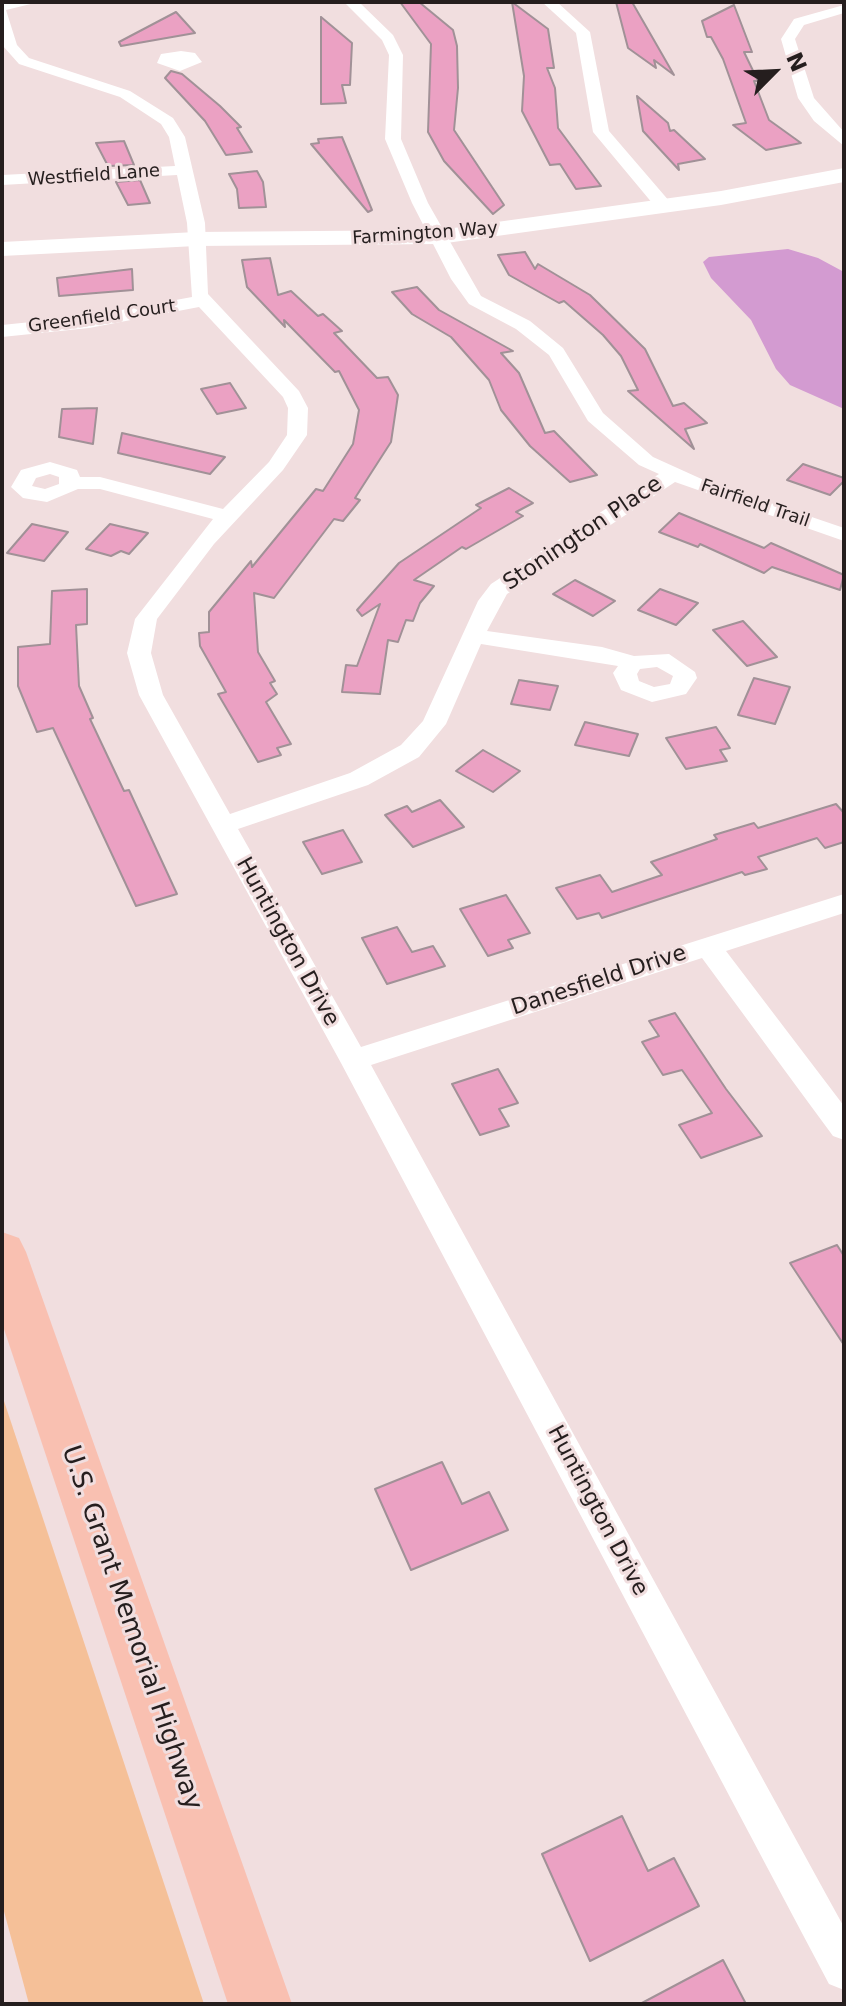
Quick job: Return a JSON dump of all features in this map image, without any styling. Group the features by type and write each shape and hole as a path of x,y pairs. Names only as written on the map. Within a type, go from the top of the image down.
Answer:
{"main road":[{"name":"U.S. Grant Memorial Highway","path":"2,1252 260,2004"}],"street":[{"path":"2,6 32,2"},
{"name":"Fairfield Trail","path":"351,2 388,38 396,55 393,139 460,279 475,300 523,325 556,352 606,430 646,461 673,474 844,535"},
{"path":"549,2 583,32 601,132 664,206"},
{"path":"844,9 799,22 788,39 791,58 806,98 820,118 844,141"},
{"path":"2,13 10,46 24,61 113,89 143,103 167,121 177,137 185,170 202,301"},
{"path":"113,89 155,72"},
{"name":"Westfield Lane","path":"2,180 185,170"},
{"name":"Farmington Way","path":"2,249 196,239 439,237 664,206 844,175"},
{"name":"Greenfield Court","path":"2,331 89,322 202,301"},
{"name":"Huntington Drive","path":"202,301 292,395 298,408 297,435 276,466 206,539 146,619 139,653 151,695 221,826 354,1060 844,1969"},
{"name":"Stonington Place","path":"221,826 359,779 410,751 434,724 464,665 472,636 489,601 499,589 673,474"},
{"path":"72,483 100,483 230,517"},
{"path":"472,636 602,654 633,663"},
{"name":"Danesfield Drive","path":"354,1060 844,903"},
{"path":"708,946 844,1128"}],"shaded area":[{"path":"788,249 818,258 844,272 844,409 790,385 776,369 751,320 711,278 703,262 709,257"},
{"path":"2,1395 204,2004 29,2004 2,1904"}],"building":[{"path":"400,2 419,2 453,30 457,46 458,88 454,130 504,205 493,214 444,161 428,132 431,44"},
{"path":"512,2 548,29 554,68 547,68 555,88 558,128 601,186 576,189 560,164 550,165 522,111 524,76"},
{"path":"616,2 632,2 674,75 654,60 656,68 628,48"},
{"path":"734,5 752,52 744,52 758,81 754,81 769,120 801,143 766,150 733,125 746,123 723,59 711,37 707,37 702,21"},
{"path":"176,12 195,33 121,46 119,42"},
{"path":"321,17 352,43 350,85 342,85 346,103 321,104"},
{"path":"171,71 182,74 241,127 237,128 252,152 226,155 205,121 165,78"},
{"path":"637,96 668,123 670,131 674,130 705,159 678,164 679,170 643,131"},
{"path":"342,137 372,210 368,212 311,144 319,143 318,139"},
{"path":"124,141 134,165 108,166 96,143"},
{"path":"257,171 263,182 266,207 239,208 237,189 229,174"},
{"path":"140,180 150,203 128,205 116,182"},
{"path":"525,252 535,269 538,264 590,295 645,349 673,406 684,403 707,423 685,429 694,449 628,391 638,390 621,356 603,335 564,301 559,303 509,275 498,255"},
{"path":"270,258 278,295 291,291 318,316 323,314 342,331 334,333 377,378 388,377 398,395 391,442 355,498 360,500 343,521 334,519 274,598 254,593 258,652 275,681 270,683 277,694 266,702 291,744 277,748 281,755 258,762 218,694 226,692 200,646 199,633 209,632 209,612 251,561 252,567 316,489 323,491 353,444 359,410 339,371 335,372 284,320 285,327 247,287 242,260"},
{"path":"132,269 133,290 59,296 57,278"},
{"path":"417,287 439,310 513,351 501,353 519,373 545,433 554,431 597,475 570,482 530,446 501,410 489,380 451,337 412,314 392,292"},
{"path":"230,383 246,408 217,414 201,389"},
{"path":"97,408 93,444 59,437 62,409"},
{"path":"122,433 225,457 210,474 118,453"},
{"path":"803,464 844,478 844,481 830,495 787,480"},
{"path":"509,488 533,503 516,512 523,516 466,549 462,547 414,580 434,586 420,603 413,621 406,620 398,642 388,640 380,694 342,692 346,665 357,666 380,604 362,616 357,610 399,563 481,508 476,505"},
{"path":"679,513 764,548 771,543 844,575 840,590 772,567 764,573 700,544 698,547 659,532"},
{"path":"32,524 68,532 44,561 7,553"},
{"path":"110,524 148,533 129,554 121,551 111,556 86,549"},
{"path":"575,580 615,601 593,616 553,594"},
{"path":"87,589 87,624 76,625 79,686 93,718 90,719 124,791 129,790 177,894 136,906 53,728 37,732 18,686 18,647 50,644 52,591"},
{"path":"660,589 698,603 676,625 638,610"},
{"path":"743,621 777,657 747,666 713,630"},
{"path":"754,678 790,687 775,724 738,715"},
{"path":"519,680 558,686 550,710 511,704"},
{"path":"585,722 638,734 629,756 575,745"},
{"path":"716,727 730,748 720,750 727,761 686,769 666,738"},
{"path":"483,750 520,771 493,792 456,771"},
{"path":"440,800 464,827 413,847 385,815 407,806 412,812"},
{"path":"836,804 844,813 844,842 825,848 817,838 758,857 767,869 745,875 742,872 602,918 599,913 577,919 556,888 600,875 612,892 662,875 651,862 717,839 714,835 754,823 758,828"},
{"path":"343,830 362,862 322,874 303,842"},
{"path":"506,895 530,933 508,940 513,948 488,956 460,909"},
{"path":"397,927 412,952 433,946 445,966 387,984 362,938"},
{"path":"675,1013 762,1136 701,1158 679,1125 712,1113 682,1070 663,1075 642,1042 659,1036 649,1021"},
{"path":"498,1069 518,1103 499,1109 509,1126 480,1135 452,1084"},
{"path":"837,1245 844,1256 844,1345 790,1263"},
{"path":"442,1462 462,1504 489,1492 508,1530 411,1570 375,1489"},
{"path":"622,1816 648,1871 674,1858 699,1906 590,1961 542,1854"},
{"path":"723,1960 746,2004 640,2004"}]}
